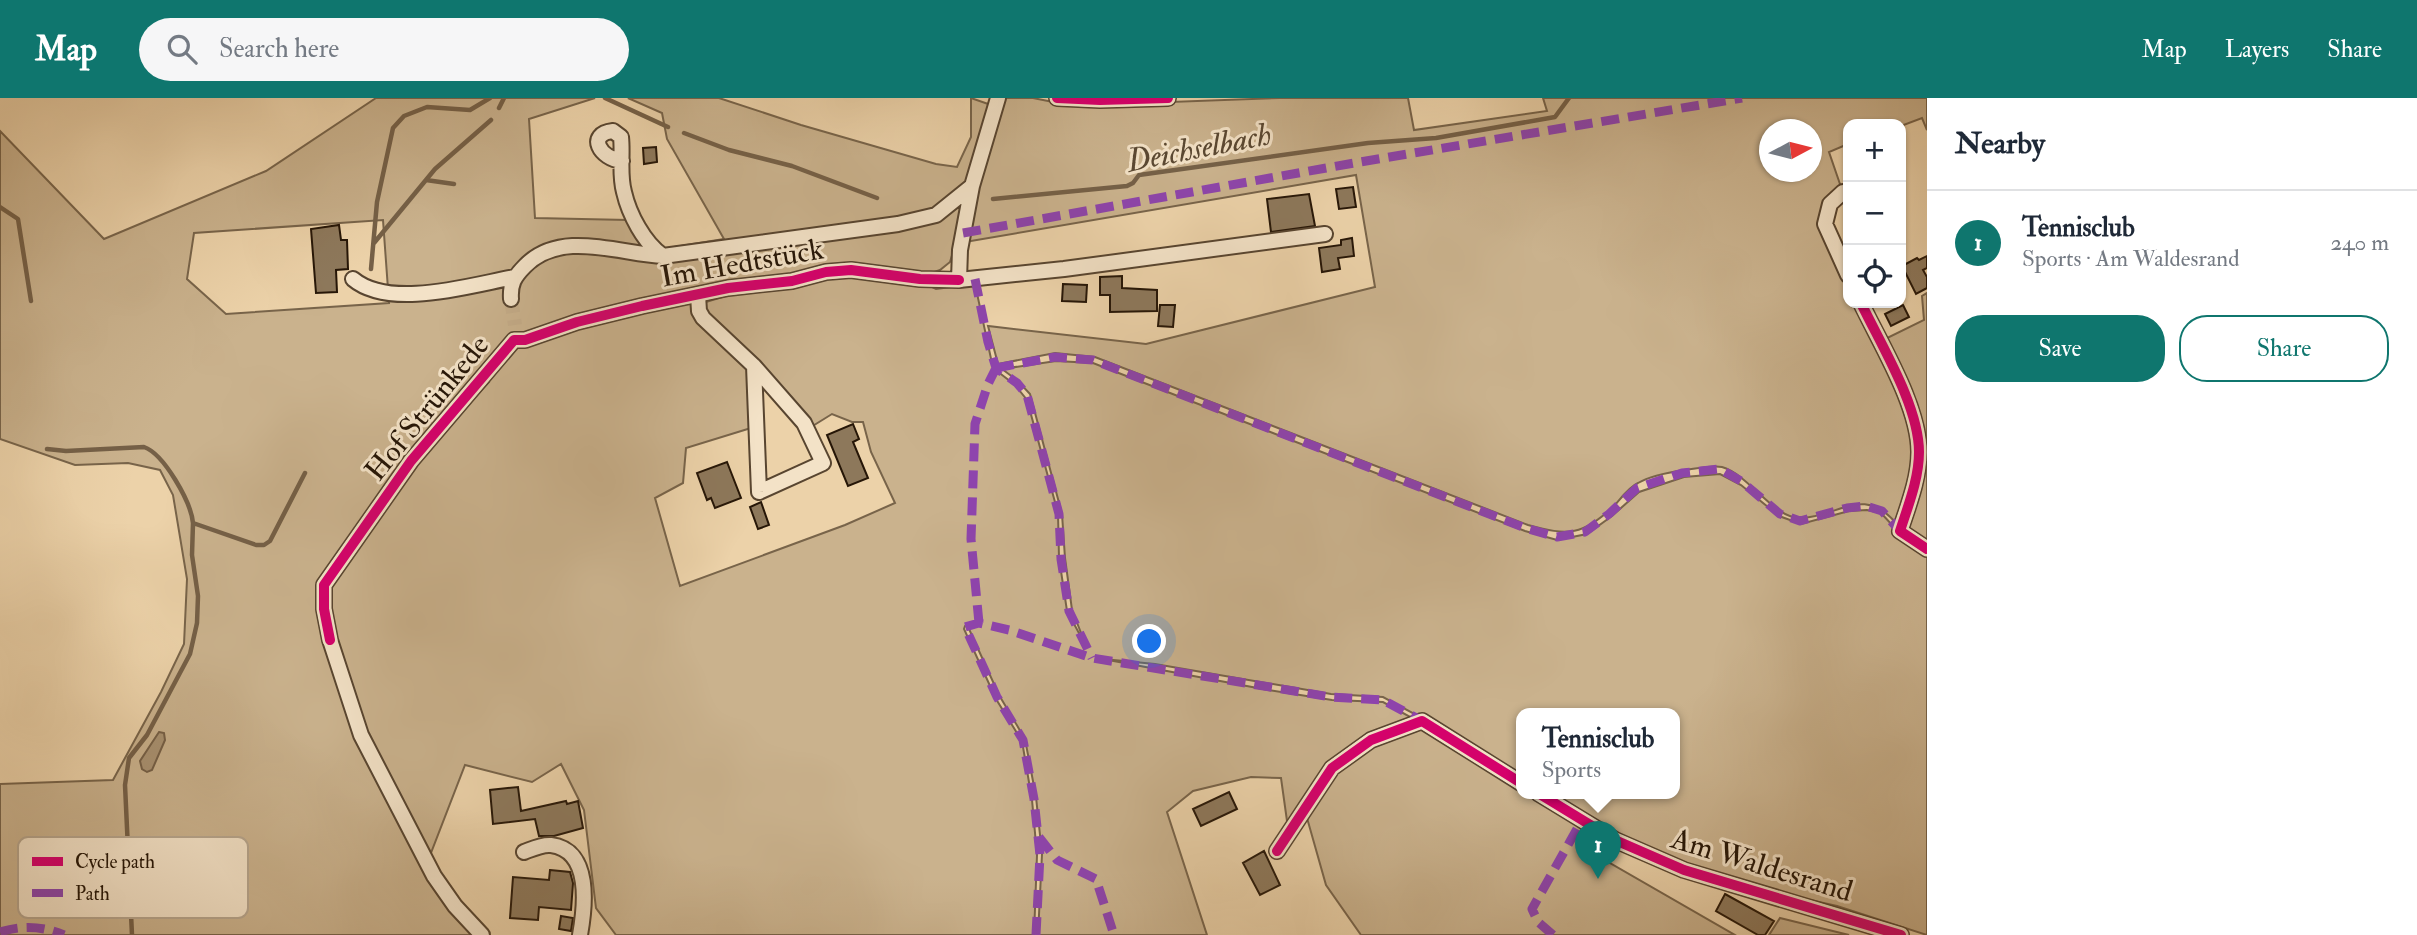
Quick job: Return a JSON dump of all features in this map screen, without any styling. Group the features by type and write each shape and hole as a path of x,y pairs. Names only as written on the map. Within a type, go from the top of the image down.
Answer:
{"street":[{"path":"959,280 960,250 972,186 998,98"},
{"path":"1058,98 1168,98"},
{"path":"622,161 624,192 633,216 648,242 663,256"},
{"name":"Im Hedtstück","path":"514,277 536,258 565,247 605,247 663,256 898,224 936,215 972,186"},
{"path":"1843,192 1830,204 1825,224 1843,264"},
{"name":"Im Hedtstück","path":"577,322 728,288 792,281 827,272 851,270 920,279 959,280 1064,269 1325,234"},
{"path":"353,279 362,286 387,293 414,293 437,292 514,277"},
{"path":"511,299 510,286 514,277"},
{"path":"698,295 699,311 703,318 754,366 804,423 823,463 759,492 754,366"},
{"path":"1863,308 1911,407 1918,433 1919,455 1915,478 1900,530 1927,548"},
{"name":"Hof Strünkede","path":"482,935 455,906 435,876 361,735 330,640 324,608 324,585 411,461 514,332 526,340 577,322"},
{"path":"1277,851 1332,768 1371,740 1422,721 1516,780"},
{"name":"Am Waldesrand","path":"1548,799 1615,840 1684,870 1901,935"},
{"path":"524,852 550,844 564,849 575,859 583,877 584,904 580,935"}],"shaded area":[{"path":"376,98 595,98 529,119 535,218 628,220 649,251 724,239 667,139 662,113 628,98 719,98 801,125 936,164 957,167 971,137 971,98 991,105 980,161 950,262 940,270 923,276 848,266 782,279 699,290 695,313 709,331 741,358 747,368 751,428 686,448 683,483 655,498 680,586 845,525 895,503 871,452 863,422 852,422 832,414 811,427 756,361 705,311 706,302 745,290 793,286 840,274 924,283 936,289 975,284 993,368 1015,385 1027,400 1058,513 1059,558 1067,611 1087,648 1072,610 1062,514 1030,394 1002,369 1056,361 1093,363 1525,531 1557,540 1587,534 1639,492 1684,477 1720,474 1741,485 1779,516 1801,524 1849,511 1867,510 1881,513 1894,527 1901,540 1927,555 1927,935 1837,906 1756,888 1682,867 1617,837 1556,799 1680,799 1680,708 1516,708 1516,775 1383,697 1331,694 1155,664 1103,659 1332,700 1383,702 1414,719 1368,735 1336,759 1288,828 1281,778 1251,777 1193,791 1167,812 1207,935 1038,935 1042,854 1036,797 1025,739 999,695 969,629 976,623 965,626 964,629 996,699 1022,741 1032,800 1037,855 1034,935 616,935 596,908 584,810 561,764 532,782 465,765 429,858 365,734 334,638 328,607 328,585 416,461 489,382 482,374 411,455 321,582 320,608 325,634 357,737 433,877 454,908 479,935 0,935 0,784 113,780 184,644 187,579 173,495 160,470 128,463 75,465 0,439 0,131 104,239 266,171","holes":["383,220 389,303 226,314 187,279 194,233"]},
{"path":"1006,98 1033,98 1063,104 1115,104 1280,98 1408,98 1414,130 1547,111 1543,98 1927,98 1927,130 1922,118 1906,124 1906,119 1843,119 1843,146 1829,152 1841,187 1828,202 1836,258 1843,272 1843,308 1860,308 1907,408 1915,466 1896,523 1884,512 1862,504 1816,516 1792,517 1772,505 1732,472 1713,466 1654,476 1631,487 1594,523 1574,531 1554,531 1528,525 1095,357 1055,353 998,364 988,326 1146,344 1375,287 1356,175 965,242 1002,100"},
{"path":"1927,293 1927,546 1905,531 1923,459 1883,340 1924,320 1922,296"},
{"path":"1422,725 1516,784 1516,799 1542,799 1583,824 1577,844 1735,935 1361,935 1326,885 1307,818 1335,772 1372,742"},
{"path":"159,732 164,733 165,740 152,770 147,772 142,769 140,761"},
{"path":"1780,918 1849,935 1769,935"}],"building":[{"path":"656,147 657,162 644,164 643,148"},
{"path":"1353,187 1356,207 1339,209 1336,189"},
{"path":"1309,194 1315,226 1271,232 1267,199"},
{"path":"339,225 341,240 347,240 348,269 336,270 337,292 316,293 311,229"},
{"path":"1352,238 1354,256 1338,258 1340,269 1322,272 1319,248 1341,245 1341,240"},
{"path":"1927,256 1927,268 1923,270 1927,277 1927,288 1916,294 1906,274 1906,264 1917,258 1919,260"},
{"path":"1122,276 1122,288 1157,290 1157,311 1110,312 1110,295 1100,295 1100,277"},
{"path":"1063,284 1087,285 1086,302 1062,301"},
{"path":"1160,305 1175,305 1173,327 1158,326"},
{"path":"1897,308 1904,308 1909,317 1891,326 1885,314"},
{"path":"853,424 859,439 853,442 868,478 848,486 827,435"},
{"path":"727,462 741,498 715,508 711,498 707,500 697,473"},
{"path":"761,502 769,525 758,529 750,507"},
{"path":"518,787 521,811 578,801 583,828 554,836 539,836 535,819 493,824 490,790"},
{"path":"1229,792 1237,809 1201,826 1193,809"},
{"path":"1264,851 1280,885 1260,895 1243,863"},
{"path":"550,870 570,872 573,883 571,910 539,907 538,920 510,918 513,877 549,880"},
{"path":"1725,894 1774,921 1765,935 1758,935 1716,911"},
{"path":"561,916 573,918 571,931 559,929"}],"waterway":[{"path":"371,269 377,202 393,128 404,116 427,107 470,110 490,98"},
{"path":"499,108 504,98"},
{"name":"Deichselbach","path":"605,98 668,127"},
{"name":"Deichselbach","path":"993,199 1127,186 1139,175 1368,143 1436,138 1555,117 1569,98"},
{"path":"374,243 435,169 491,120"},
{"name":"Deichselbach","path":"684,133 729,150 792,166 877,198"},
{"path":"426,180 454,184"},
{"path":"0,207 18,219 31,301"},
{"path":"47,449 66,451 144,447 152,451 175,480 187,503 193,523"},
{"path":"127,837 125,785 129,758 147,735 190,654 197,623 198,596 192,555 193,523 256,545 264,545 270,541 305,473"},
{"path":"131,918 132,935"}],"tunnel":[{"path":"511,299 515,325"}],"marked path":[{"path":"963,233 1354,163 1742,98"},
{"path":"975,279 996,368 1017,383 1027,395 1059,514 1061,559 1069,611 1092,658"},
{"path":"996,368 1055,357 1093,360 1525,528 1557,537 1585,532 1637,488 1682,473 1720,469 1741,481 1780,514 1800,521 1847,508 1866,506 1882,511 1900,531"},
{"path":"979,623 971,539 975,424 996,368"},
{"path":"1036,935 1040,855 1034,799 1023,740 997,697 965,627 979,623 1009,630 1092,658 1331,697 1383,700 1422,721"},
{"path":"1553,935 1538,922 1532,909 1582,820"},
{"path":"1039,837 1057,860 1096,879 1114,935"},
{"path":"0,932 32,928 64,935"}],"cycle path":[{"path":"1057,98 1168,98"},
{"path":"330,640 324,609 324,585 411,461 514,340 525,340 577,322 642,306 728,288 792,281 826,272 851,270 920,279 959,280"},
{"path":"1864,308 1898,376 1913,415 1917,434 1917,472 1900,531 1927,549"},
{"path":"1277,851 1332,768 1371,740 1422,721 1516,780"},
{"path":"1548,799 1615,840 1684,870 1901,935"}],"place":[{"name":"Tennisclub","path":"1598,879"}]}
